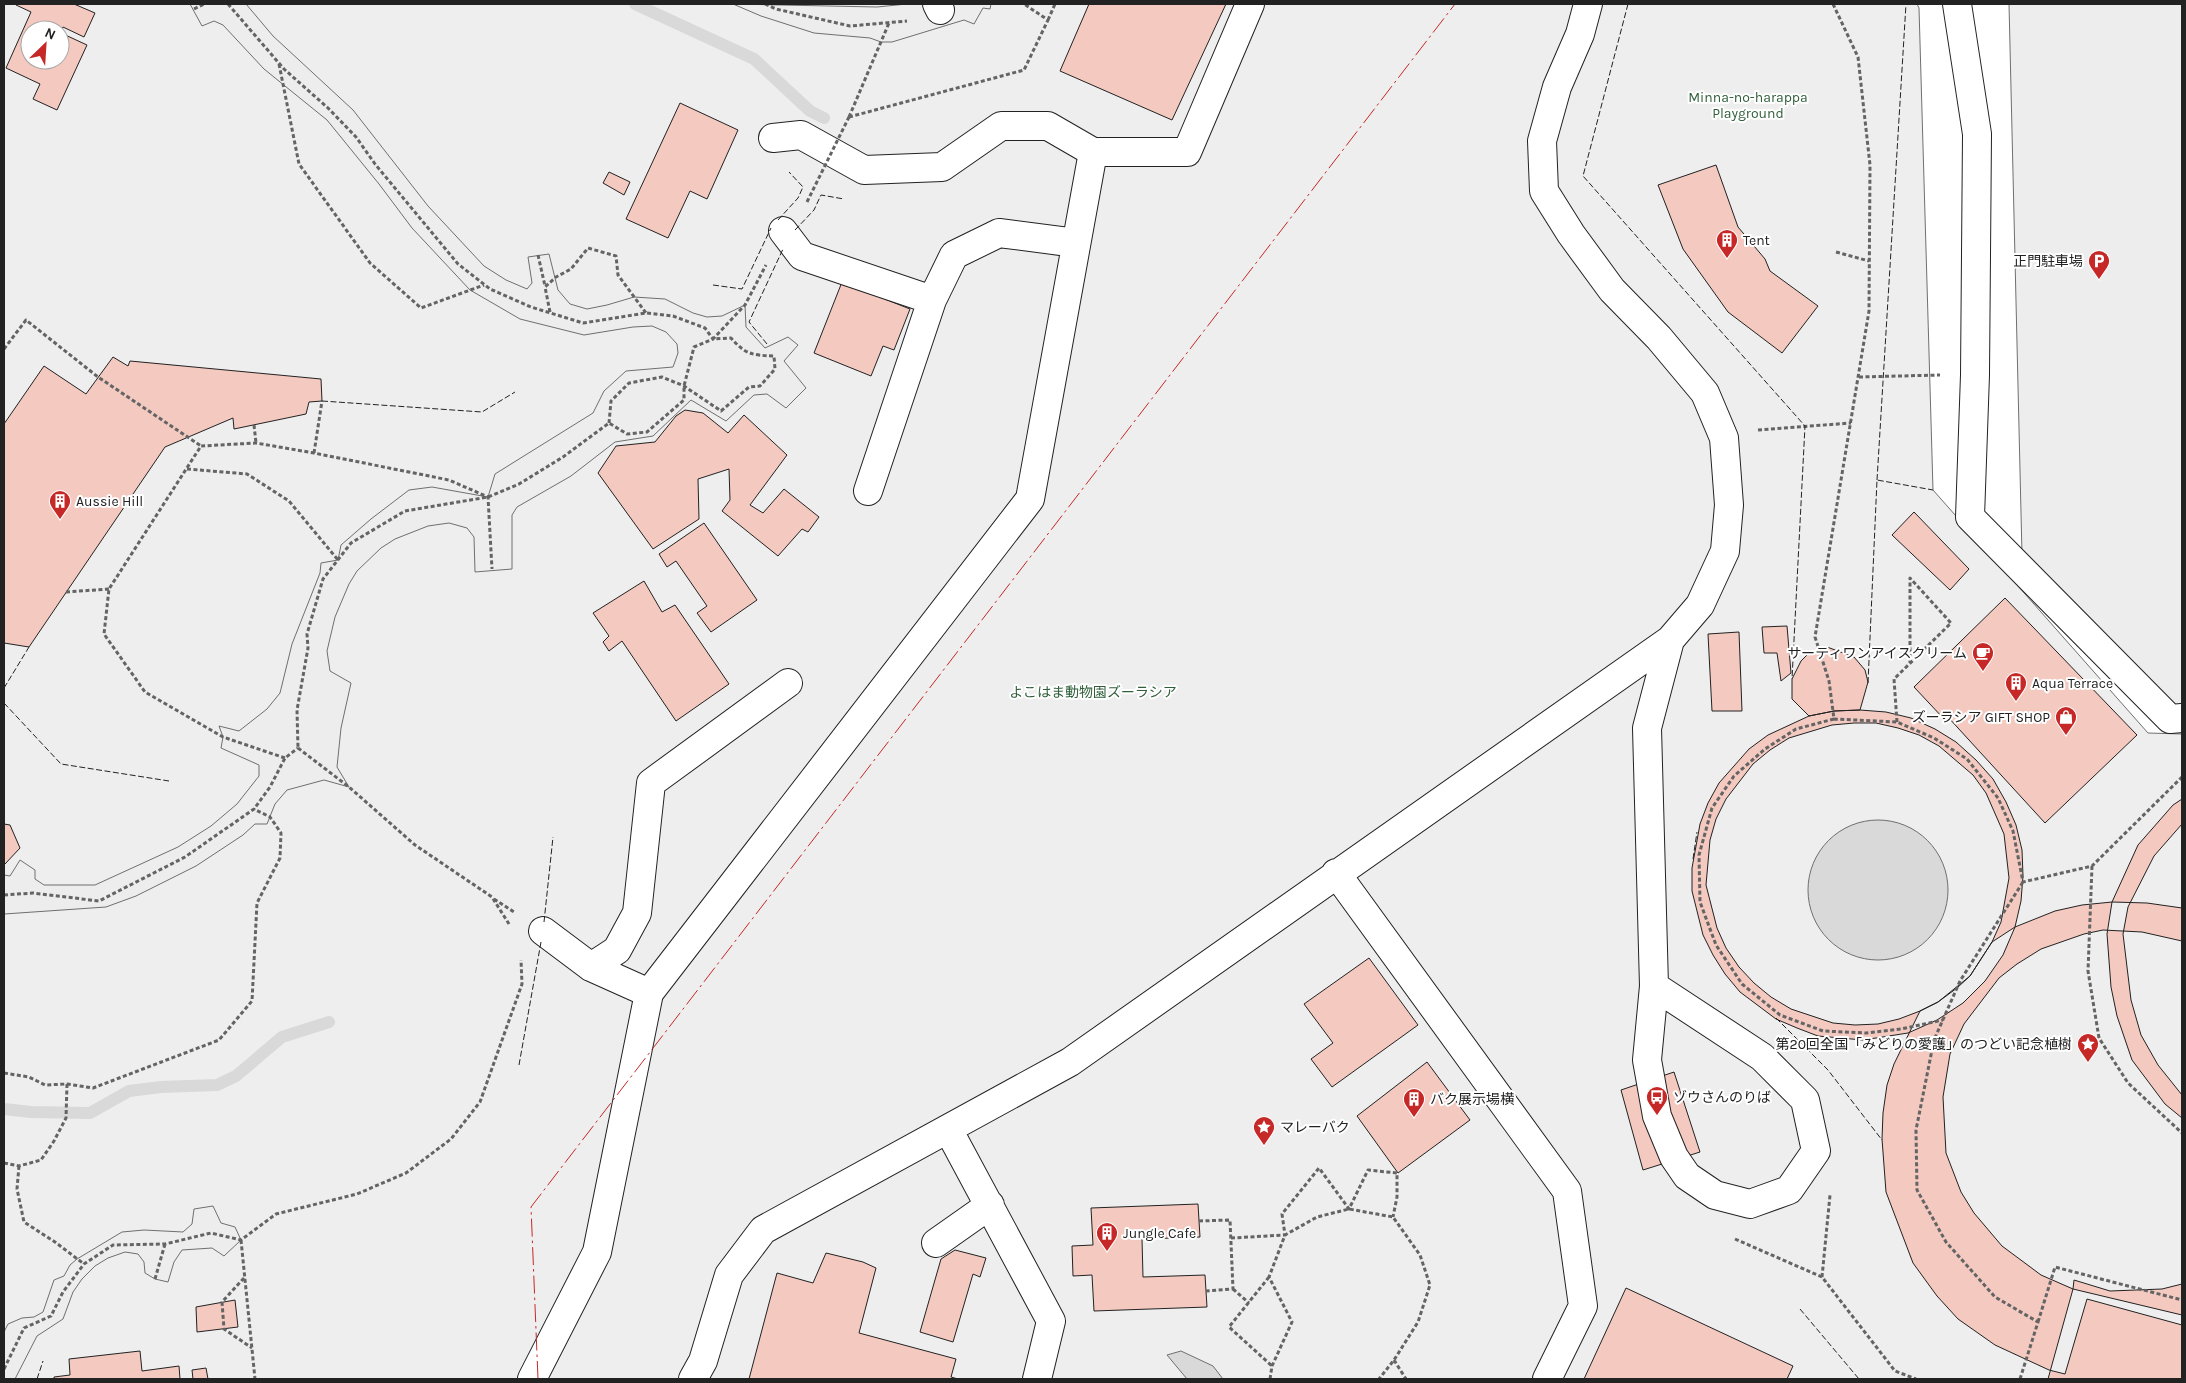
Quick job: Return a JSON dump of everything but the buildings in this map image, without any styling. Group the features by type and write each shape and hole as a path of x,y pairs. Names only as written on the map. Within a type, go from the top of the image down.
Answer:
{"lane":[{"path":"773,138 801,135 864,170 942,167 1001,126 1048,126 1093,152 1187,152 1250,4"},
{"path":"693,1379 703,1361 729,1275 763,1230 1070,1062 1336,873 1670,640 1700,605 1725,551 1729,505 1724,438 1705,393 1659,338 1612,290 1571,234 1544,191 1542,141 1557,87 1580,34 1588,4"},
{"path":"1958,4 1977,134 1975,375 1970,517 2170,719 2182,718"},
{"path":"532,1379 597,1252 649,993 1030,499 1093,152"},
{"path":"783,231 802,256 932,300"},
{"path":"868,491 932,300 954,255 999,233 1076,243"},
{"path":"1654,986 1762,1057 1805,1100 1816,1151 1789,1190 1750,1204 1715,1195 1687,1176 1674,1157 1657,1116 1647,1060 1654,986 1647,728 1670,640"},
{"path":"591,967 616,950 637,913 651,783 788,683"},
{"path":"1336,873 1568,1191 1583,1306 1547,1379"},
{"path":"543,931 591,967 649,993"},
{"path":"948,1129 1051,1321 1037,1379"},
{"path":"936,1244 990,1205"}],"path":[{"path":"194,9 204,4"},
{"path":"228,4 279,63 356,137 374,164 461,268 485,285 531,307 583,322 646,312 673,316 705,328 714,339"},
{"path":"765,4 776,9 850,26 915,21 938,7"},
{"path":"1024,4 1048,20"},
{"path":"849,117 1024,70 1056,4"},
{"path":"1833,4 1858,57 1870,165 1869,311 1815,637 1829,681 1834,719"},
{"path":"714,339 745,305 783,231 807,202 849,117 889,23"},
{"path":"279,63 299,164 370,263 421,308 485,285"},
{"path":"545,287 556,277 571,270 588,248 616,256 618,275 646,312"},
{"path":"1836,252 1869,261"},
{"path":"538,256 550,312"},
{"path":"4,349 26,320 98,377 201,446 256,443 314,453 449,480 488,497"},
{"path":"298,748 297,710 308,648 307,634 324,579 351,543 405,511 488,497 519,484 563,457 609,423 611,401 629,382 662,377 684,386 721,411 749,387 760,386 775,369 774,356 753,355 742,350 732,338 714,339 694,348 684,386 684,400 647,432 627,434 609,423"},
{"path":"1859,377 1975,375"},
{"path":"314,453 322,401"},
{"path":"1724,438 1747,431 1851,424"},
{"path":"254,425 256,443"},
{"path":"201,446 109,589 104,634 145,692 223,737 284,758"},
{"path":"186,469 247,474 289,500 338,560"},
{"path":"488,497 492,570"},
{"path":"1897,722 1894,679 1951,623 1910,578 1910,663"},
{"path":"66,592 109,589"},
{"path":"1942,1020 1901,1030 1866,1034 1824,1031 1780,1015 1742,984 1716,945 1700,902 1699,855 1712,808 1734,776 1765,749 1796,729 1834,719 1897,722 1934,738 1968,759 1998,798 2013,830 2023,882 1960,981 1934,1040 1916,1130 1917,1190 1946,1242 1995,1296 2038,1322"},
{"path":"4,896 33,893 99,901 185,857 254,809 270,787 284,758 298,748"},
{"path":"298,748 349,787 415,846 492,897 511,927"},
{"path":"2023,882 2092,866 2182,777"},
{"path":"4,1073 29,1077 45,1085 67,1084 93,1088 219,1040 252,1001 257,903 280,858 281,833 270,817 254,809"},
{"path":"2092,866 2088,972 2098,1038 2128,1083 2182,1133"},
{"path":"4,1369 24,1328 52,1316 63,1292 84,1264 113,1244 165,1244 211,1234 241,1240 276,1214 357,1194 406,1173 451,1139 480,1102 522,984 521,959"},
{"path":"4,1163 18,1166 40,1160 54,1141 66,1118 67,1084"},
{"path":"18,1166 17,1189 24,1222 84,1264"},
{"path":"1272,1366 1229,1327 1269,1277 1285,1235 1282,1214 1319,1168 1349,1210"},
{"path":"1349,1210 1368,1170 1397,1173 1397,1197 1393,1217"},
{"path":"1231,1238 1285,1235 1317,1217 1349,1210 1393,1217 1420,1255 1430,1285 1418,1322 1394,1360 1379,1379"},
{"path":"1199,1221 1230,1220 1233,1289"},
{"path":"1732,1238 1822,1276 1895,1371 1916,1379"},
{"path":"241,1240 255,1379"},
{"path":"155,1279 165,1244"},
{"path":"2020,1379 2055,1267 2182,1300"},
{"path":"245,1277 222,1302 224,1329 252,1348"},
{"path":"1269,1277 1292,1322 1272,1366 1270,1379"},
{"path":"1206,1291 1233,1289 1249,1303"},
{"path":"1394,1360 1406,1379"}],"green space":[{"name":"よこはま動物園ズーラシア","path":"4,4 1917,4 1919,8 1933,490 2148,733 2182,734 2182,1379 4,1379"}],"shaded area":[{"path":"190,4 246,4 273,36 353,110 428,206 484,266 506,280 527,289 532,283 528,257 549,254 558,290 570,304 587,309 634,297 665,299 693,313 707,317 722,316 745,305 746,327 765,348 788,337 798,345 784,361 806,388 786,408 767,394 754,395 726,421 691,400 653,436 615,442 571,476 517,507 512,515 512,569 475,572 474,537 467,528 449,523 428,526 395,539 381,548 357,571 349,584 335,617 327,651 330,671 351,683 341,728 337,767 349,787 324,780 287,790 275,804 267,824 255,824 243,835 196,866 136,896 106,907 4,914 4,875 10,876 20,860 35,870 35,879 44,885 95,885 178,847 211,826 237,804 259,776 259,765 221,748 223,737 219,726 239,731 267,709 280,693 292,644 320,573 321,563 338,560 341,545 371,519 409,490 432,487 488,497 495,474 593,413 604,391 626,371 673,367 678,353 677,344 666,332 652,326 633,327 584,335 520,319 470,290 412,228 327,120 264,69 223,25 214,21 202,26"},
{"path":"733,4 877,7 907,4 991,4 990,9 983,8 974,24 964,20 892,42 881,42 870,38 814,33 761,16"},
{"name":"正門駐車場","path":"2009,4 2182,4 2182,707 2173,707 2022,555"},
{"path":"1878,820 1892,821 1905,825 1928,840 1943,863 1947,876 1947,904 1943,917 1928,940 1905,955 1892,959 1878,960 1864,959 1851,955 1828,940 1813,917 1809,904 1808,890 1809,876 1813,863 1828,840 1851,825 1864,821"},
{"path":"213,1206 221,1223 235,1227 241,1240 224,1256 212,1248 182,1250 174,1262 168,1282 155,1279 145,1273 144,1262 138,1254 125,1252 108,1258 95,1266 82,1279 73,1292 63,1319 37,1336 15,1379 4,1379 4,1332 8,1324 22,1318 34,1317 43,1312 54,1280 64,1276 70,1265 77,1259 122,1232 144,1230 183,1232 192,1224 194,1209"},
{"path":"1181,1351 1213,1366 1223,1379 1187,1379 1167,1355"}],"waterway":[{"path":"635,4 754,59 810,111 824,118"},
{"path":"4,1109 31,1112 90,1113 129,1091 161,1087 217,1085 236,1076 282,1037 329,1022"}],"fence":[{"path":"1628,4 1583,176 1805,426 1792,679"},
{"path":"1877,480 1906,4"},
{"path":"778,220 798,198 803,187 789,172"},
{"path":"795,230 814,210 821,195 844,199"},
{"path":"713,285 742,289 771,228"},
{"path":"767,344 749,322 783,249"},
{"path":"322,401 482,412 515,392"},
{"path":"1868,683 1877,480 1933,490"},
{"path":"4,688 29,647"},
{"path":"4,703 61,764 169,781"},
{"path":"1693,859 1697,832"},
{"path":"544,922 553,837"},
{"path":"519,1065 541,942"},
{"path":"1776,1018 1828,1070 1882,1140"},
{"path":"1800,1309 1859,1379"},
{"path":"37,1379 43,1361"}],"power":[{"path":"538,1379 531,1207 1455,4"}],"place":[{"name":"Tent","path":"1727,259"},
{"name":"正門駐車場","path":"2099,280"},
{"name":"Aussie Hill","path":"60,520"},
{"name":"サーティワンアイスクリーム","path":"1983,672"},
{"name":"Aqua Terrace","path":"2016,702"},
{"name":"ズーラシア GIFT SHOP","path":"2066,736"},
{"name":"第20回全国「みどりの愛護」のつどい記念植樹","path":"2088,1063"},
{"name":"ゾウさんのりば","path":"1657,1116"},
{"name":"バク展示場横","path":"1414,1118"},
{"name":"マレーバク","path":"1264,1146"},
{"name":"Jungle Cafe","path":"1107,1252"}],"park label":[{"name":"Minna-no-harappa Playground","path":"1748,105"}]}
